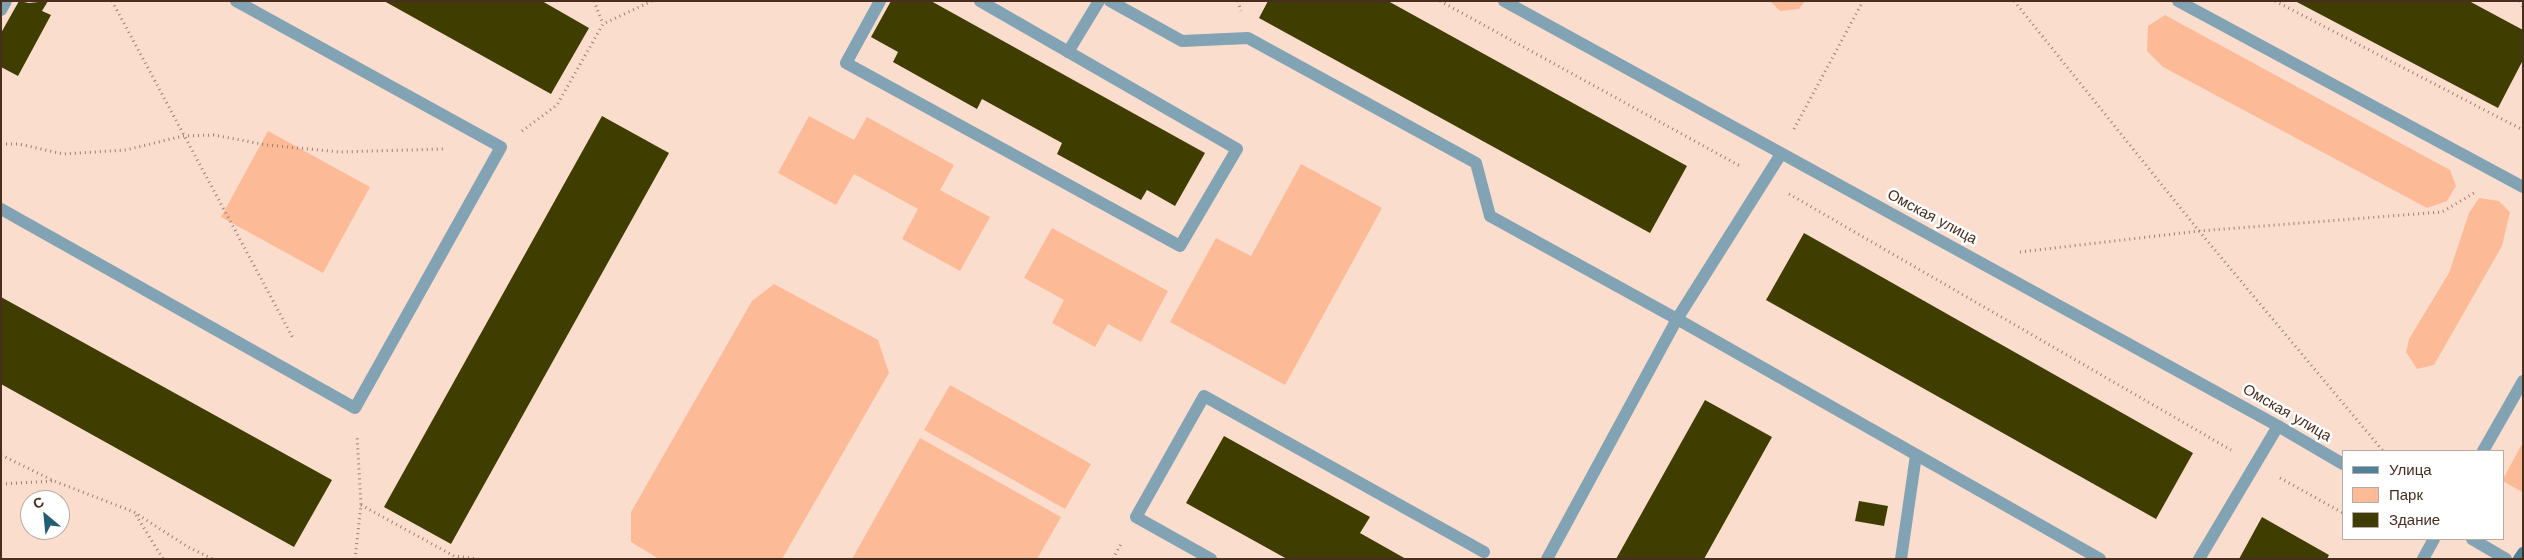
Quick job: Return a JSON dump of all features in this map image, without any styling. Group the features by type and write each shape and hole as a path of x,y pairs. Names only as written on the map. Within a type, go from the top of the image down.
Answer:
{"main road":[{"path":"2519,559 2523,553"}],"street":[{"path":"1,10 6,1"},
{"path":"1,209 355,408 501,147 236,1"},
{"path":"880,1 846,64 1180,246 1237,149 980,1"},
{"path":"1068,52 1099,1"},
{"path":"1110,1 1182,41 1248,38 1476,163 1490,216 1677,319 2100,559"},
{"name":"Омская улица","path":"1504,1 2278,426 2342,463"},
{"path":"2178,1 2523,187"},
{"path":"1547,559 1677,319 1781,154"},
{"path":"2484,450 2523,381"},
{"path":"1211,559 1136,517 1204,396 1484,552"},
{"path":"2199,559 2278,426"},
{"path":"1901,559 1916,455"},
{"path":"2423,559 2433,540"},
{"path":"2474,540 2506,559"}],"path":[{"path":"112,1 297,345"},
{"path":"594,1 603,24"},
{"path":"501,147 557,105 603,24 652,1"},
{"path":"1440,1 1765,180 2342,512"},
{"path":"1781,154 1863,1"},
{"path":"2014,1 2199,231 2382,450"},
{"path":"2275,1 2523,130"},
{"path":"2520,1 2523,7"},
{"path":"1,144 19,144 64,154 126,150 183,136 214,135 267,144 340,152 453,148"},
{"path":"2018,252 2199,231 2442,212 2500,175"},
{"path":"354,558 361,505 355,408"},
{"path":"1,455 54,481 134,512 188,547 213,559"},
{"path":"1,484 54,481"},
{"path":"361,505 454,556 478,559"},
{"path":"134,512 163,559"}],"green space":[{"path":"1770,1 1805,1 1799,9 1780,11"},
{"path":"2165,15 2450,170 2456,186 2447,201 2427,208 2163,67 2147,51 2148,26"},
{"path":"809,116 854,140 867,117 954,165 940,190 990,217 960,271 902,239 918,209 854,174 836,205 778,173"},
{"path":"268,131 370,187 323,273 221,217"},
{"path":"1301,164 1382,208 1285,385 1170,322 1216,238 1251,256"},
{"path":"2479,198 2499,201 2510,212 2502,246 2434,365 2417,369 2406,352 2409,339 2449,273 2469,213"},
{"path":"1052,228 1168,291 1141,342 1108,324 1095,347 1052,323 1064,300 1024,278"},
{"path":"774,284 878,340 889,373 782,559 659,559 631,542 631,512 752,301"},
{"path":"950,385 1091,464 1065,509 924,430"},
{"path":"920,438 1061,517 1037,559 852,559"},
{"path":"2523,442 2523,491 2504,482 2504,477"}],"building":[{"path":"19,1 29,3 48,1 42,11 51,15 18,76 1,67 1,33"},
{"path":"384,1 542,1 589,28 551,94"},
{"path":"891,1 931,1 1205,153 1175,206 1147,190 1141,200 1057,154 1062,143 982,99 977,109 893,62 898,52 871,37"},
{"path":"1268,1 1388,1 1687,166 1650,233 1259,18"},
{"path":"2295,1 2469,1 2523,30 2523,60 2498,108"},
{"path":"602,116 669,153 451,544 384,507"},
{"path":"1804,233 2193,453 2156,519 1766,300"},
{"path":"1,297 332,480 294,547 1,384"},
{"path":"1705,400 1772,437 1704,559 1616,559"},
{"path":"1224,436 1370,517 1360,533 1406,559 1287,559 1186,503"},
{"path":"1859,501 1888,506 1884,526 1855,521"},
{"path":"2262,517 2329,555 2327,559 2239,559"}]}
